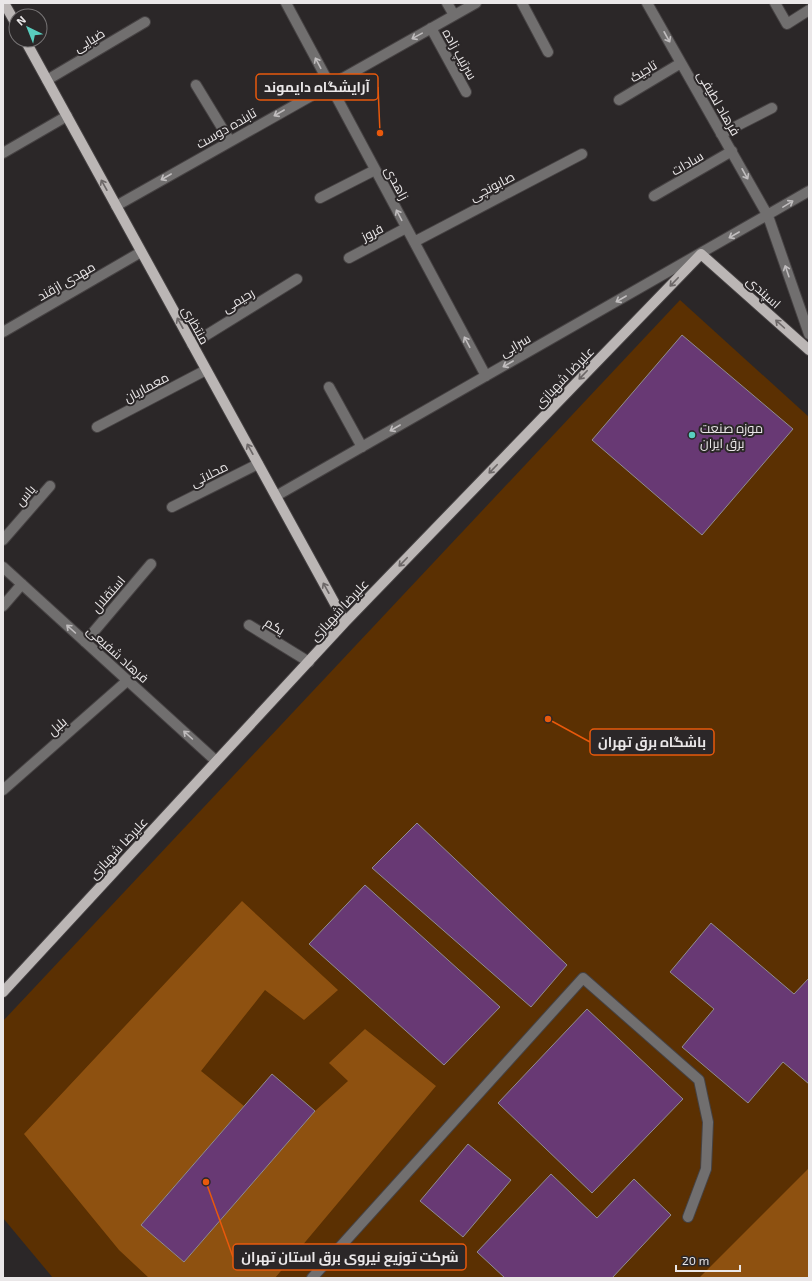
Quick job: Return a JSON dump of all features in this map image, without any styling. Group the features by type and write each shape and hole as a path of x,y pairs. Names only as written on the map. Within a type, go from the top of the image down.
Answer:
{"main road":[{"name":"منتظری","path":"29,48 345,622"},
{"name":"اسپندی","path":"701,254 809,350"},
{"name":"علیرضا شهبازی","path":"3,992 345,622 701,254"}],"street":[{"name":"زاهدی","path":"286,3 486,376"},
{"path":"447,3 454,15"},
{"name":"تابنده دوست","path":"116,206 329,84 476,3"},
{"path":"522,3 548,52"},
{"name":"فرهاد لطیفی","path":"647,3 768,216 809,334"},
{"path":"775,3 787,24 809,10"},
{"name":"ضیایی","path":"47,80 145,22"},
{"name":"سرتیپ زاده","path":"431,28 466,92"},
{"name":"تاجیک","path":"619,100 681,63"},
{"path":"196,85 230,141"},
{"path":"721,134 772,108"},
{"path":"3,153 67,116"},
{"name":"سادات","path":"654,196 732,151"},
{"name":"صابونچی","path":"414,242 582,154"},
{"path":"320,198 375,170"},
{"name":"سرابی","path":"276,496 768,216 809,191"},
{"name":"فروز","path":"349,258 406,228"},
{"name":"مهدی ازقند","path":"3,332 141,252"},
{"name":"رحیمی","path":"192,344 297,279"},
{"name":"معماریان","path":"97,427 206,370"},
{"path":"329,388 362,447"},
{"name":"محلاتی","path":"172,507 258,464"},
{"name":"یاس","path":"3,540 50,486"},
{"name":"استقلال","path":"85,642 151,564"},
{"name":"فرهاد شفیعی","path":"3,567 216,762"},
{"path":"3,606 22,584"},
{"name":"یکم","path":"249,625 309,662"},
{"name":"بلبل","path":"3,790 128,680"},
{"path":"312,1278 583,978 699,1080 708,1122 706,1169 688,1217"}],"shaded area":[{"path":"680,300 809,417 809,1278 53,1278 3,1218 3,1021"},
{"path":"242,901 338,990 304,1020 265,990 201,1071 244,1106 141,1225 184,1262 315,1111 348,1081 329,1063 365,1029 436,1086 275,1278 149,1278 119,1250 24,1134"},
{"path":"809,1168 809,1278 699,1278"}],"building":[{"name":"موزه صنعت برق ایران","path":"682,335 793,429 702,535 592,440"},
{"path":"417,823 567,965 531,1007 372,868"},
{"path":"365,885 500,1007 444,1065 309,944"},
{"path":"711,923 794,994 809,978 809,1084 783,1062 748,1103 682,1047 714,1009 670,972"},
{"path":"587,1009 683,1099 592,1193 498,1103"},
{"path":"272,1074 315,1111 184,1262 141,1225"},
{"path":"468,1144 511,1180 463,1237 420,1201"},
{"path":"551,1174 597,1218 634,1179 671,1215 612,1278 505,1278 477,1252"}],"place":[{"name":"آرایشگاه دایموند","path":"380,133"},
{"name":"موزه صنعت برق ایران","path":"692,435"},
{"name":"باشگاه برق تهران","path":"548,719"},
{"name":"شرکت توزیع نیروی برق استان تهران","path":"206,1182"}]}
